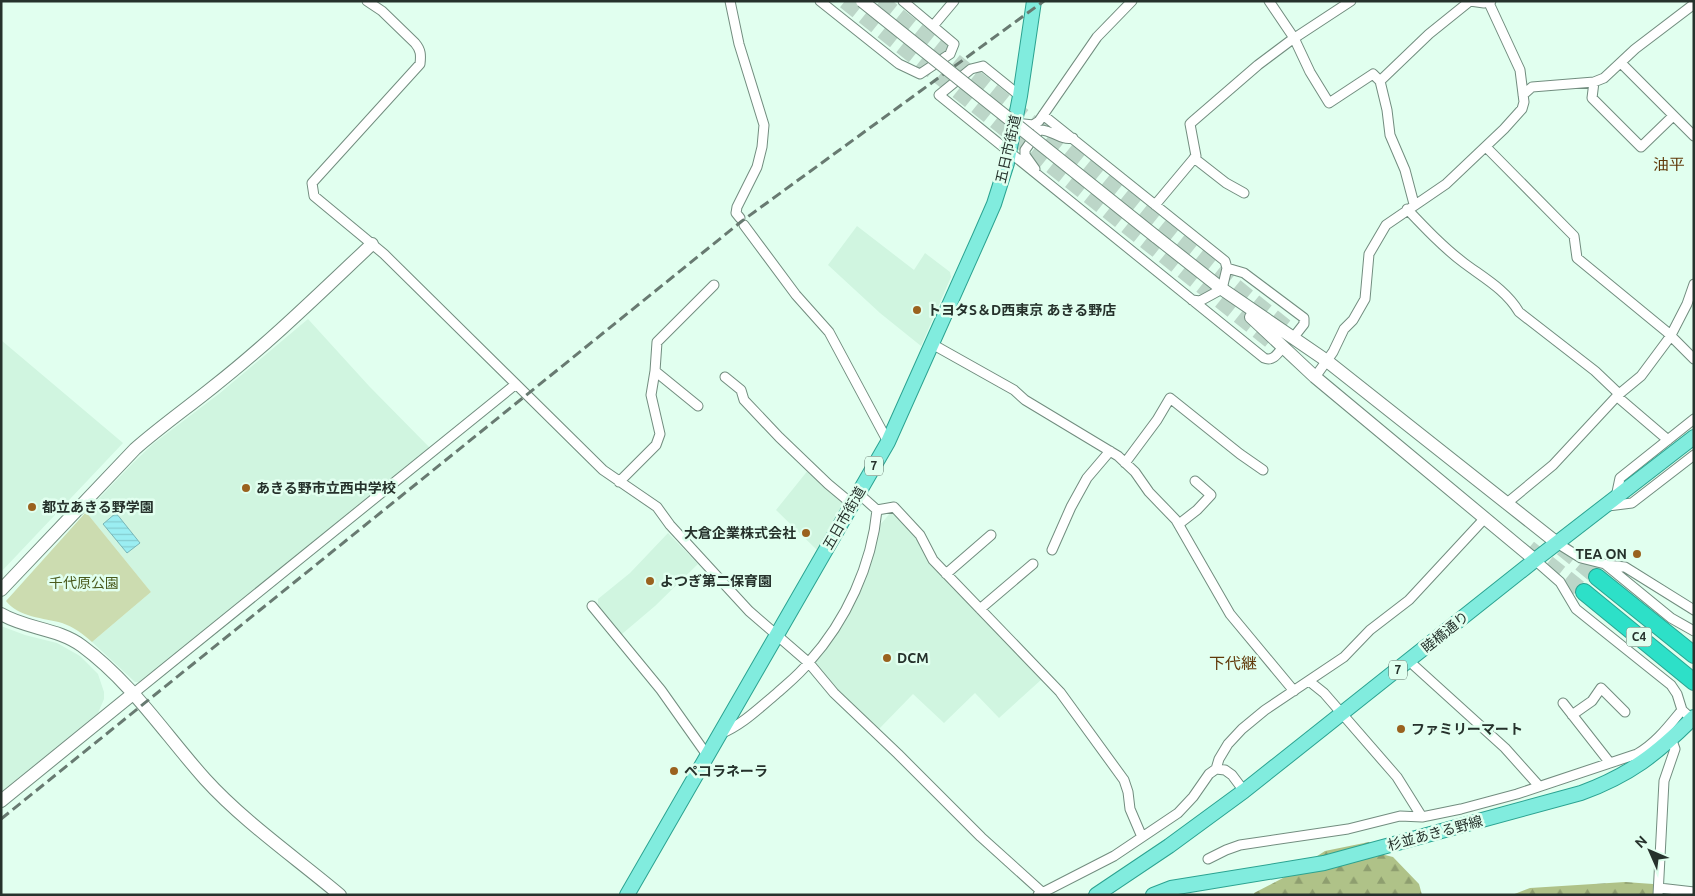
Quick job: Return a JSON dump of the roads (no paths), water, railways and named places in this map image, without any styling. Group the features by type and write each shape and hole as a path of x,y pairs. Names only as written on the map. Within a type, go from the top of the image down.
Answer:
{"highway":[{"name":"C4","path":"1601,570 1694,655"},
{"name":"C4","path":"1584,592 1694,682"}],"main road":[{"name":"五日市街道","path":"627,895 888,442 994,204 1010,153 1034,1"},
{"name":"睦橋通り","path":"1096,895 1169,846 1244,791 1557,542 1694,437"},
{"name":"杉並あきる野線","path":"1153,895 1171,888 1324,863 1581,793 1619,778 1655,754 1690,717"}],"street":[{"path":"367,1 382,11 415,43 421,55 420,64 312,183 314,196 384,254 603,470 657,507 670,525 748,611 809,663 834,693 1040,893 1114,856 1178,813 1193,797 1209,774 1216,769 1219,759 1228,744 1242,729 1294,691 1337,663 1370,630 1409,600 1485,518"},
{"path":"730,1 739,44 764,125 762,147 757,167 737,207 736,213 796,295 829,332 888,442"},
{"path":"820,1 899,64 920,74 950,54 954,44 903,1"},
{"path":"862,1 1222,289 1327,361 1557,542 1671,618 1694,631"},
{"path":"1015,123 1034,125 1043,115 1096,37 1132,1"},
{"path":"1269,1 1294,38 1310,72 1330,103 1373,74 1380,81 1387,110 1390,135 1405,170 1410,207 1437,241 1502,290 1514,302 1519,312 1594,371 1620,399 1668,440"},
{"path":"1155,205 1196,156 1190,124 1258,65 1294,38 1352,1"},
{"path":"1315,377 1327,361 1344,329 1353,320 1365,300 1369,254 1386,225 1410,207 1441,188 1504,129 1522,109 1524,102 1520,70 1490,2 1470,1 1429,34 1380,81"},
{"path":"933,26 952,2"},
{"path":"1523,95 1532,87 1594,82 1604,78 1635,49 1694,4"},
{"path":"1621,63 1694,136"},
{"path":"1020,96 984,66 971,69 939,95 1264,358 1273,358 1283,347"},
{"path":"1594,82 1592,98 1641,147 1673,116"},
{"path":"1043,115 1225,260 1227,268 1222,289 1200,301 1192,300"},
{"path":"1042,180 1025,155 1024,150 1039,130 1045,130 1067,139 1073,138"},
{"path":"1486,147 1574,236 1577,258 1660,326 1694,359"},
{"path":"1194,158 1226,183 1244,193"},
{"path":"1,590 135,448 249,358 372,244"},
{"path":"1227,268 1244,273 1304,318 1304,324 1293,338"},
{"path":"1507,503 1553,465 1618,395 1641,376 1670,337 1687,304 1694,284"},
{"path":"619,482 656,445 660,434 651,395 656,371 657,342 714,285"},
{"path":"1208,860 1226,850 1240,846 1348,828 1400,816 1422,817 1517,794 1637,754 1650,747 1666,730 1690,717 1671,685 1576,609 1560,582 1315,377 1222,289"},
{"path":"932,344 1014,390 1025,400 1110,451 1125,463 1179,524 1230,614 1294,691"},
{"path":"656,371 698,406"},
{"path":"725,377 741,390 744,400 779,437 828,484 877,510 894,506 920,535 933,560 1060,692 1124,780 1130,809 1142,837"},
{"path":"1,801 516,384"},
{"path":"1125,463 1157,420 1170,398 1263,470"},
{"path":"1694,420 1620,478 1610,502 1632,503 1694,455"},
{"path":"1052,550 1071,507 1087,478 1110,451"},
{"path":"1179,524 1197,510 1211,495 1195,482"},
{"path":"720,734 731,729 754,713 809,663 830,636 857,585 872,544 877,510"},
{"path":"946,574 991,535"},
{"path":"980,609 1033,564"},
{"path":"1601,570 1625,567 1694,610"},
{"path":"592,606 661,690 707,756"},
{"path":"1,614 17,622 53,632 75,642 134,693 200,774 225,799 340,895"},
{"path":"1409,660 1505,748 1539,786"},
{"path":"1308,682 1324,693 1397,777 1422,817"},
{"path":"1572,715 1592,701 1602,688 1625,712"},
{"path":"1563,704 1610,763"},
{"path":"1671,738 1675,749 1664,781 1659,892 1694,892"},
{"path":"1216,769 1226,770 1244,791"}],"water":[{"path":"116,513 140,543 127,553 103,524"}],"tunnel":[{"path":"845,1 1272,342"},
{"path":"880,1 1287,328"},
{"path":"1529,548 1584,592"},
{"path":"1562,548 1597,577"}],"railway":[{"path":"1,819 742,221 1044,1"}],"place":[{"name":"トヨタS＆D西東京 あきる野店","path":"917,310"},
{"name":"あきる野市立西中学校","path":"246,488"},
{"name":"都立あきる野学園","path":"32,507"},
{"name":"大倉企業株式会社","path":"806,533"},
{"name":"TEA ON","path":"1637,554"},
{"name":"よつぎ第二保育園","path":"650,581"},
{"name":"DCM","path":"887,658"},
{"name":"ファミリーマート","path":"1401,729"},
{"name":"ペコラネーラ","path":"674,771"}],"district":[{"name":"油平","path":"1669,164"},
{"name":"下代継","path":"1233,663"}],"park label":[{"name":"千代原公園","path":"84,583"}]}
